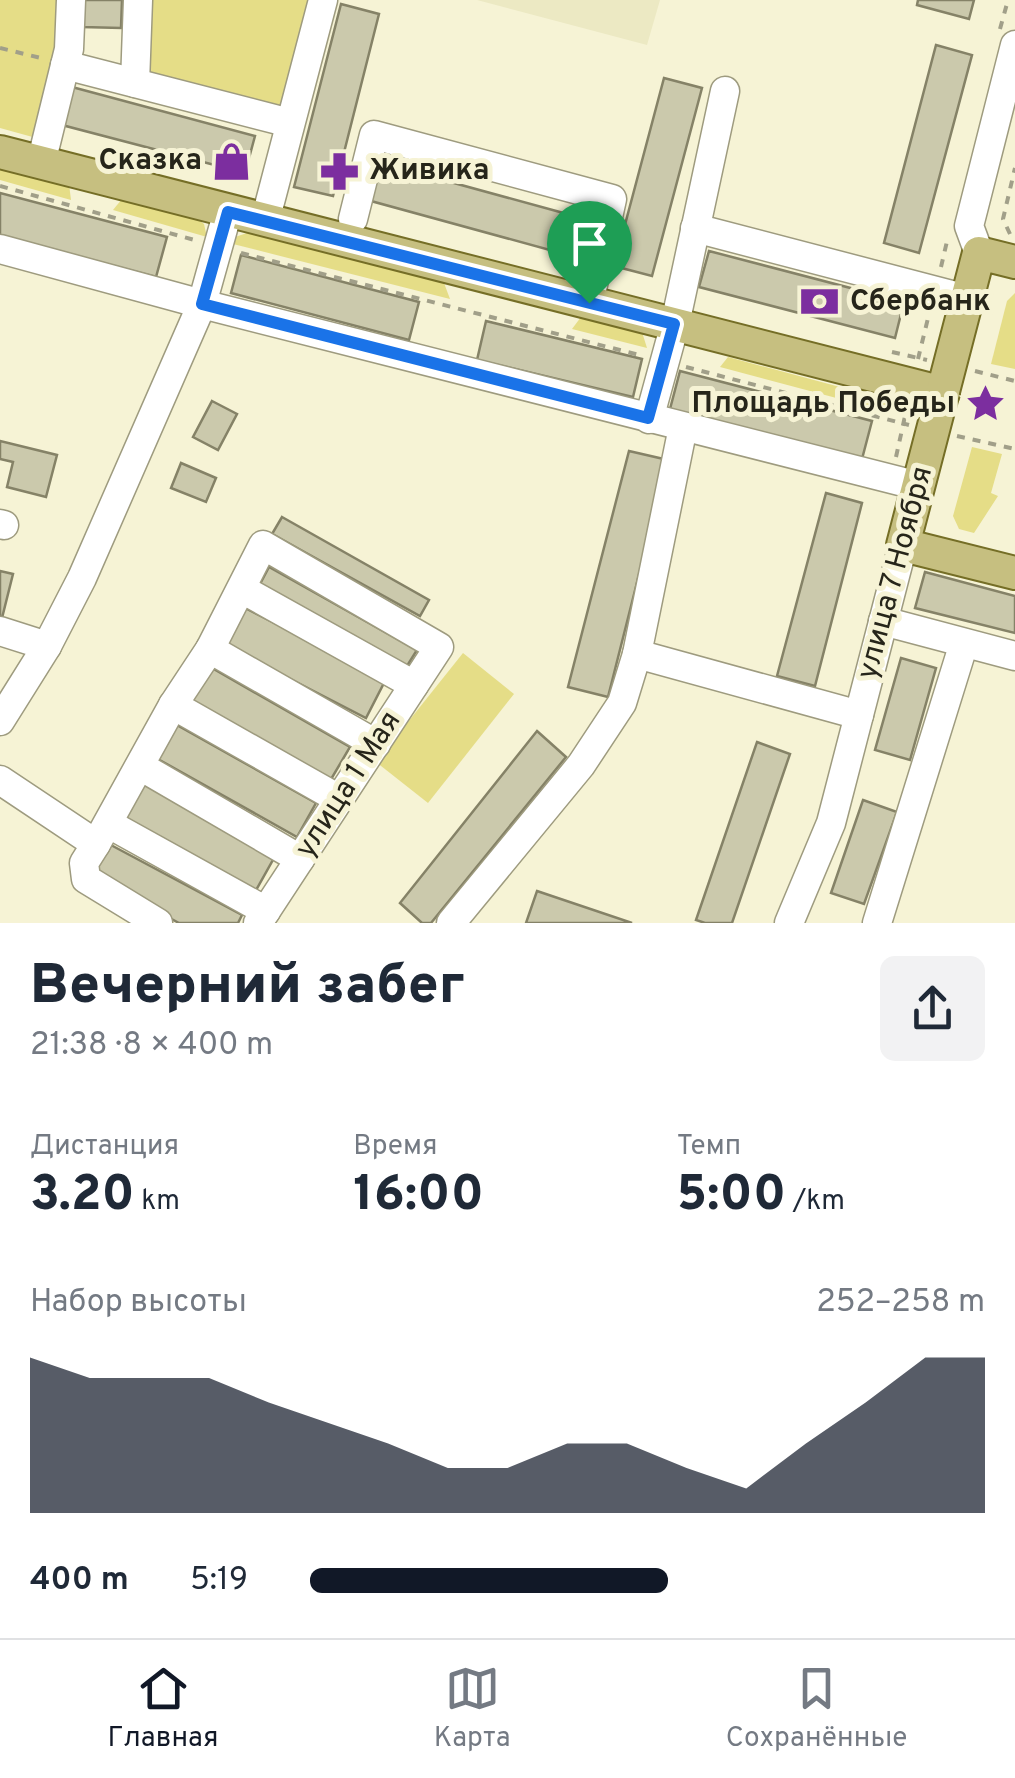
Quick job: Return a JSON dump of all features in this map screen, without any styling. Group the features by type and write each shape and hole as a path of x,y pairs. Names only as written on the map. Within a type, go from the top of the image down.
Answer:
{"main road":[{"path":"0,152 944,393"},
{"path":"979,253 1015,262"},
{"name":"улица 7 Ноября","path":"903,545 979,253"},
{"path":"903,545 1015,573"}],"street":[{"path":"41,163 69,49 71,0"},
{"path":"135,83 138,0"},
{"path":"265,221 324,0"},
{"name":"улица 7 Ноября","path":"979,253 969,226 1015,45"},
{"path":"65,64 290,124"},
{"path":"648,418 674,324 724,91"},
{"path":"353,219 374,136 612,200 589,303"},
{"path":"0,722 47,646 82,578 202,304 228,212"},
{"path":"695,228 968,299"},
{"path":"0,249 918,486"},
{"path":"452,923 581,766 622,702 637,654 683,427"},
{"name":"улица 7 Ноября","path":"789,923 831,823 903,545"},
{"name":"улица 1 Мая","path":"242,589 264,546 440,647 262,917"},
{"path":"158,923 86,880 84,863 242,589 414,685"},
{"path":"883,620 1015,656"},
{"path":"0,630 47,646"},
{"path":"877,923 964,642"},
{"path":"210,649 376,744"},
{"path":"637,654 859,715"},
{"path":"173,705 339,800"},
{"path":"140,766 300,859"},
{"path":"0,780 262,917"}],"path":[{"path":"0,48 65,64"},
{"path":"1015,168 1002,219 1009,234 1015,235"},
{"path":"0,186 216,246 1015,449"},
{"path":"970,370 1015,381"}],"shaded area":[{"path":"0,0 71,0 47,141 0,128"},
{"path":"138,0 323,0 290,123 135,83"},
{"path":"477,0 660,0 647,45"},
{"path":"0,166 69,184 71,200 0,180"},
{"path":"122,199 199,220 207,237 113,210"},
{"path":"247,233 444,283 450,299 229,243 229,239"},
{"path":"1015,293 1015,369 991,364 1007,301"},
{"path":"581,317 642,332 647,348 572,329"},
{"path":"728,357 892,401 889,412 720,367"},
{"path":"972,447 1002,454 991,493 998,496 974,533 959,529 953,516"},
{"path":"463,653 514,694 428,803 376,762"}],"building":[{"path":"83,0 122,0 121,28 82,27"},
{"path":"918,0 974,0 969,19 917,5"},
{"path":"341,4 379,14 333,196 294,187"},
{"path":"936,45 972,55 919,253 884,243"},
{"path":"664,78 702,88 652,276 614,266"},
{"path":"72,87 255,136 245,173 62,125"},
{"path":"381,163 578,217 568,255 371,201"},
{"path":"0,193 167,237 156,277 0,236"},
{"path":"709,251 904,302 895,338 699,287"},
{"path":"241,255 419,302 409,340 231,293"},
{"path":"486,321 642,359 633,397 477,360"},
{"path":"680,371 872,421 862,459 670,409"},
{"path":"212,401 237,414 218,450 193,437"},
{"path":"0,441 57,455 46,497 7,487 13,462 0,459"},
{"path":"629,451 668,460 608,697 568,687"},
{"path":"181,463 216,478 206,502 171,488"},
{"path":"826,493 862,503 815,686 777,676"},
{"path":"282,517 429,600 420,616 272,534"},
{"path":"269,567 417,650 407,666 260,584"},
{"path":"0,571 13,574 2,618 0,618"},
{"path":"925,572 1015,596 1015,633 915,608"},
{"path":"245,608 386,679 366,718 226,646"},
{"path":"901,658 936,668 910,760 875,750"},
{"path":"205,664 350,747 330,781 186,697"},
{"path":"175,724 316,803 297,837 156,758"},
{"path":"537,731 566,757 431,923 422,923 400,903"},
{"path":"757,742 790,754 732,923 705,923 696,920"},
{"path":"141,782 274,858 255,892 122,816"},
{"path":"863,800 897,812 864,904 831,893"},
{"path":"109,844 242,915 238,923 179,923 92,876"},
{"path":"537,891 632,923 526,923"}],"place":[{"name":"Сказка","path":"232,161"},
{"name":"Живика","path":"339,171"},
{"name":"Сбербанк","path":"820,302"},
{"name":"Площадь Победы","path":"985,404"}],"route":[{"path":"228,212 589,303 674,324 648,418 202,304 228,212"}]}
